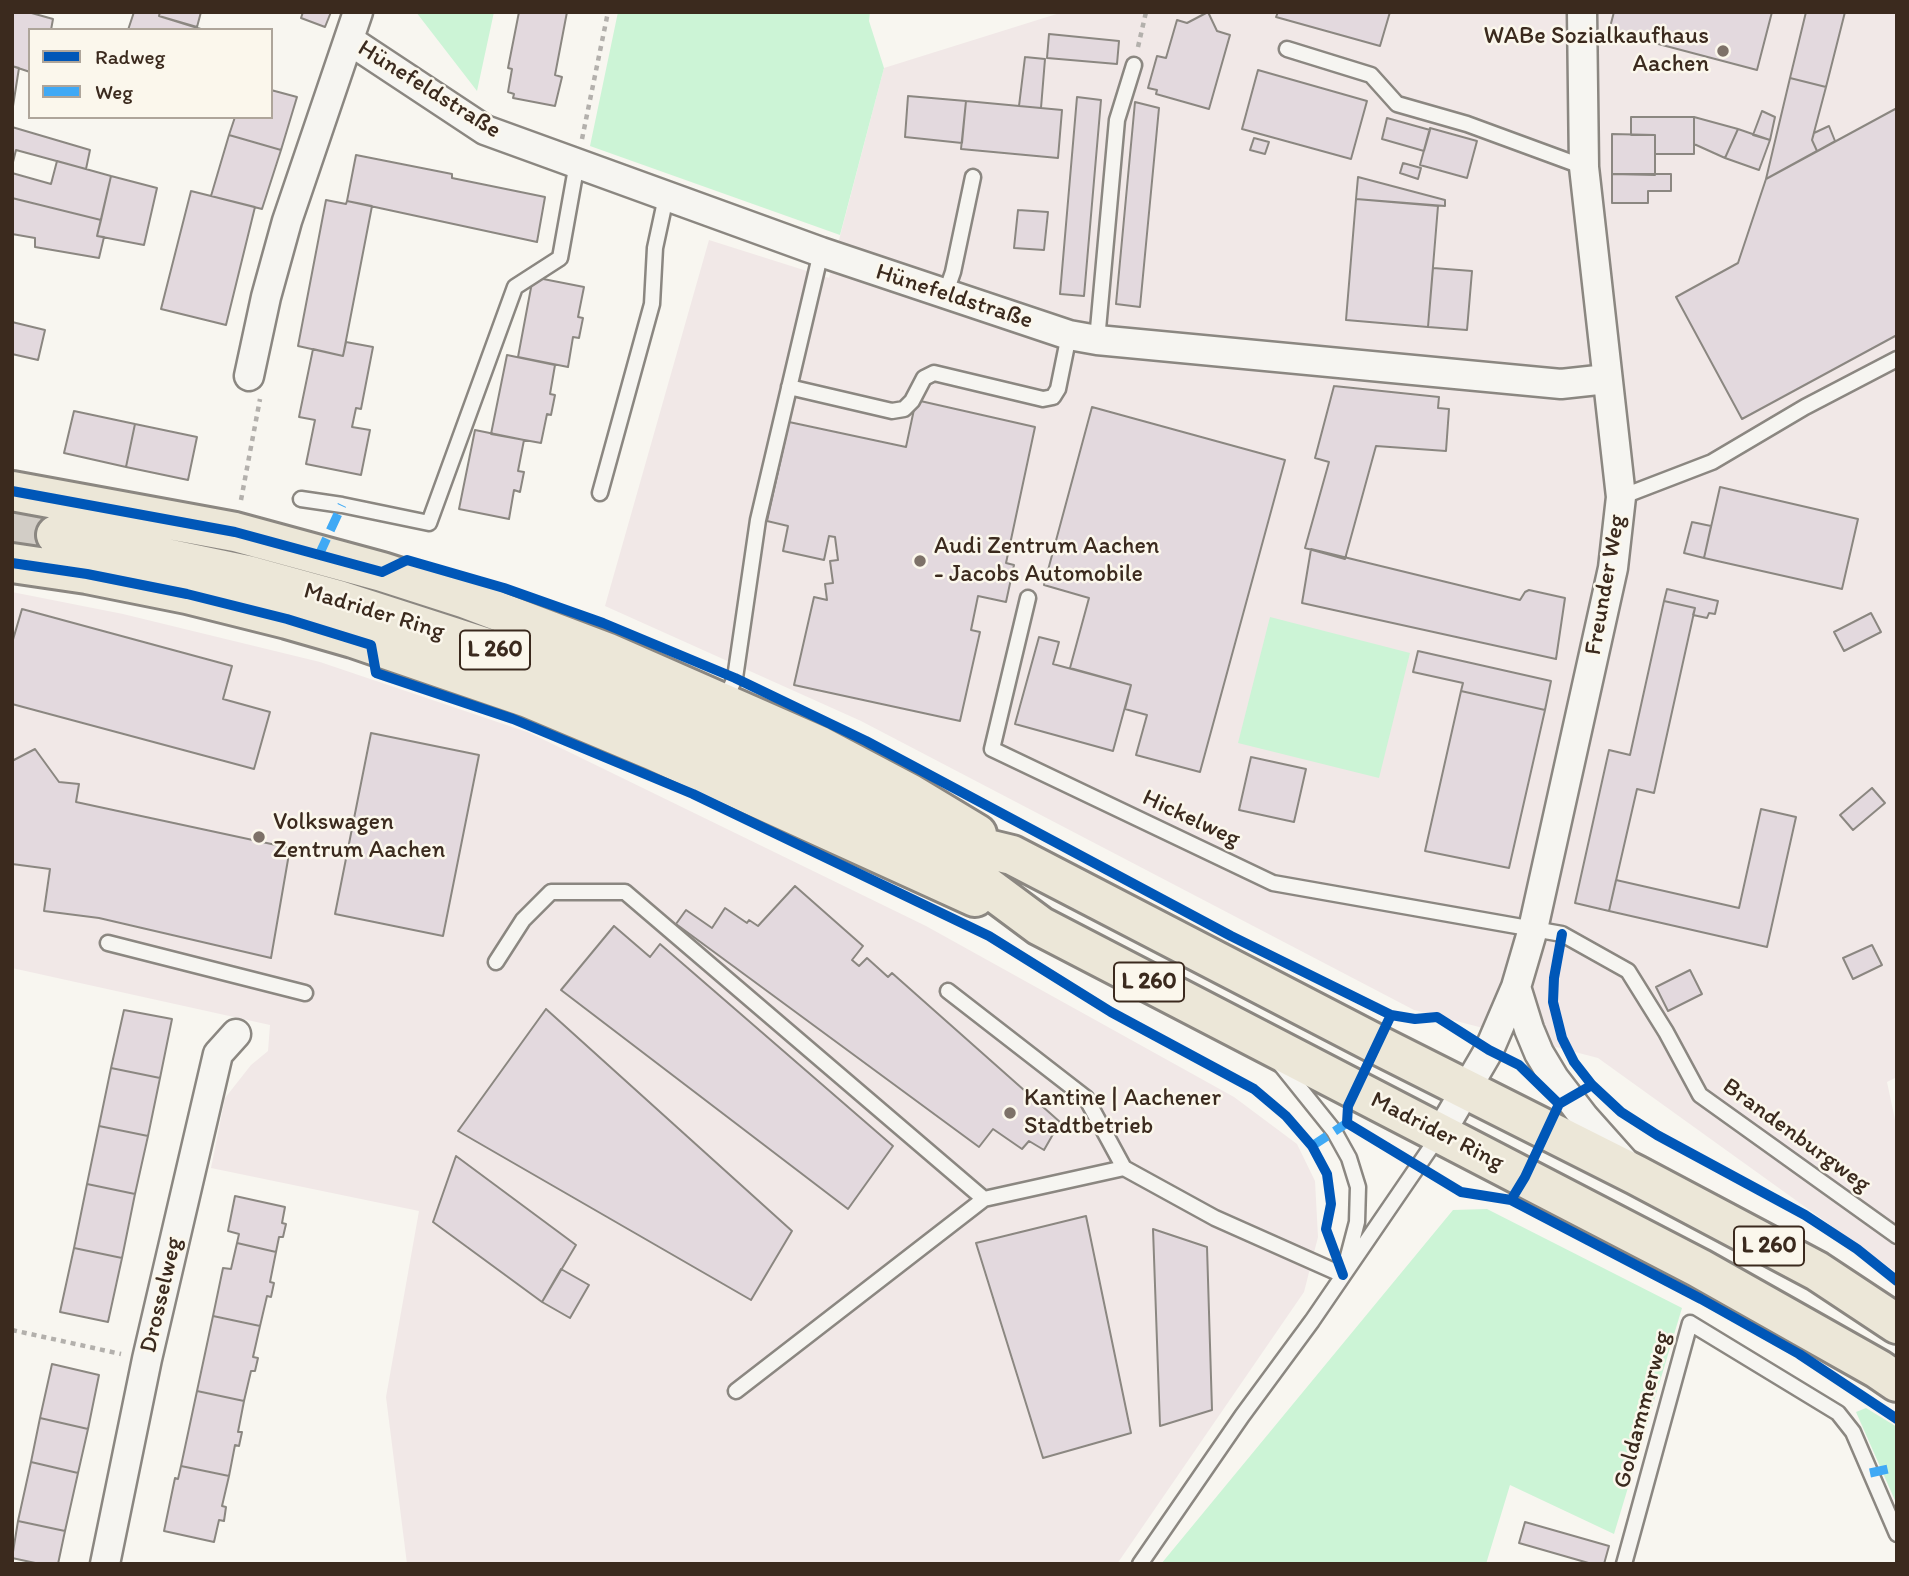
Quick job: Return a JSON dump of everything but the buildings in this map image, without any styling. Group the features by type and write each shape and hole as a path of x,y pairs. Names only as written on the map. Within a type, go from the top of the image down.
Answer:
{"main road":[{"path":"12,491 235,532 382,572 466,599 607,652 831,752 909,793 1012,855"},
{"name":"Madrider Ring","path":"56,535 248,575 339,600 515,657 708,734 911,830 1040,926 1699,1268 1897,1382"},
{"path":"12,563 87,574 187,594 287,619 353,638 528,698 654,751 1040,926"},
{"name":"Madrider Ring","path":"911,830 1012,855 1636,1175 1817,1271 1897,1324"}],"street":[{"name":"Hünefeldstraße","path":"249,376 266,297 287,221 358,12"},
{"name":"Freunder Weg","path":"1441,1132 1489,1050 1516,987 1533,929 1613,568 1621,497 1584,167 1582,12"},
{"name":"Hünefeldstraße","path":"349,40 485,130 821,252 1069,335 1097,340 1561,384 1607,379"},
{"path":"1516,987 1534,1041 1554,1078 1584,1117 1636,1175"},
{"name":"Drosselweg","path":"105,1564 147,1359 218,1054 236,1034"}],"lane":[{"path":"1287,49 1371,75 1398,104 1467,124 1584,167"},
{"path":"1097,340 1117,120 1133,65"},
{"path":"301,499 429,523 515,287 560,258 577,163"},
{"path":"945,295 953,272 973,177"},
{"path":"600,493 652,304 655,248 666,197"},
{"path":"723,703 735,678 758,520 821,252"},
{"path":"789,387 892,411 904,408 912,401 924,378 934,373 1043,398 1053,397 1058,389 1069,335"},
{"path":"1621,497 1712,462 1805,407 1897,359"},
{"name":"Hickelweg","path":"1028,598 992,749 1273,883 1533,929"},
{"path":"496,962 523,920 551,892 625,892 984,1199"},
{"name":"Brandenburgweg","path":"1533,929 1562,934 1628,971 1700,1095 1897,1236"},
{"path":"108,943 306,993"},
{"path":"948,991 1086,1098 1124,1168 1215,1218 1343,1275"},
{"path":"1258,1038 1334,1131 1349,1158 1358,1188 1357,1222 1343,1275"},
{"path":"1140,1564 1441,1132"},
{"path":"736,1391 984,1199 1124,1168"},
{"name":"Goldammerweg","path":"1624,1564 1690,1323 1838,1413 1853,1433 1897,1534"}],"path":[{"path":"577,163 608,12"},
{"path":"1133,65 1146,12"},
{"path":"235,532 260,398 249,376"},
{"path":"12,1330 147,1359"}],"shaded area":[{"path":"1063,12 1897,12 1897,1077 1887,1082 1897,1129 1897,1273 1598,1058 1414,1010 861,721 605,606 709,240 829,278 884,68"},
{"path":"12,592 123,614 320,662 530,733 926,926 1234,1097 1297,1144 1315,1181 1318,1237 1304,1292 1117,1564 407,1564 386,1397 419,1211 211,1168 225,1098 251,1065 268,1051 270,1025 12,968"}],"green space":[{"path":"416,12 494,12 477,91"},
{"path":"618,12 870,12 869,21 884,68 840,235 590,146"},
{"path":"12,508 65,514 58,556 12,548"},
{"path":"1270,617 1410,653 1379,778 1238,743"},
{"path":"1487,1209 1682,1308 1614,1534 1510,1485 1486,1564 1161,1564 1453,1210"},
{"path":"1866,1408 1897,1427 1897,1505 1856,1412"}],"tunnel":[{"path":"12,528 56,535"}],"marked path":[{"path":"319,555 342,505"},
{"path":"1312,1146 1347,1123"},
{"path":"1870,1473 1897,1467"}],"cycle path":[{"path":"12,491 235,532 382,572 407,560 504,588 603,623 735,678 866,741 1231,936 1391,1015"},
{"path":"12,563 87,574 187,594 287,619 371,645 376,673 513,719 693,794 989,936 1111,1012 1254,1089 1286,1116 1312,1146 1327,1174 1331,1204 1326,1229 1343,1275"},
{"path":"1562,934 1554,978 1553,1002 1562,1038 1574,1062 1592,1085 1621,1112 1657,1135 1805,1215 1857,1249 1897,1281"},
{"path":"1559,1104 1519,1065 1489,1050 1437,1017 1415,1019 1391,1015 1348,1106 1347,1123 1461,1192 1511,1200 1525,1177 1559,1104 1592,1085"},
{"path":"1511,1200 1701,1299 1799,1354 1897,1419"}],"place":[{"name":"WABe Sozialkaufhaus Aachen","path":"1723,51"},
{"name":"Audi Zentrum Aachen - Jacobs Automobile","path":"920,561"},
{"name":"Volkswagen Zentrum Aachen","path":"259,837"},
{"name":"Kantine | Aachener Stadtbetrieb","path":"1010,1113"}]}
